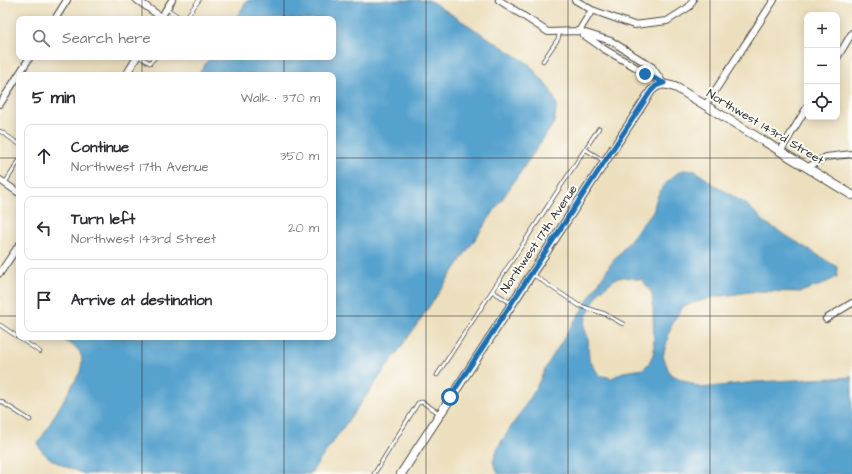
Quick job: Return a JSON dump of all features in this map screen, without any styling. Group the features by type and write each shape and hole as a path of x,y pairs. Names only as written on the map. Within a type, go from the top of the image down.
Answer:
{"street":[{"path":"57,16 67,0"},
{"path":"137,0 158,16"},
{"path":"162,16 172,0"},
{"name":"Northwest 143rd Street","path":"498,0 548,32 579,31 611,41 652,67 664,83"},
{"path":"575,0 592,10 634,25 667,21 689,7 693,0"},
{"path":"705,106 774,0"},
{"path":"579,31 592,10"},
{"name":"Northwest 143rd Street","path":"579,31 604,49 664,83 677,88 852,195"},
{"path":"840,53 852,34"},
{"path":"20,72 28,60"},
{"path":"128,72 135,60"},
{"path":"0,104 16,79"},
{"name":"Northwest 17th Avenue","path":"401,474 530,273 651,91 656,86 664,83"},
{"path":"780,152 804,112"},
{"path":"808,167 826,157 852,154"},
{"path":"2,182 16,191"},
{"path":"0,274 16,250"},
{"path":"826,318 852,303"}],"lane":[{"path":"186,16 199,0"},
{"path":"167,9 179,16"},
{"path":"543,61 558,38 560,31"},
{"path":"145,60 150,63 153,60"},
{"path":"438,375 599,128"},
{"path":"0,131 16,142"},
{"path":"585,149 605,162"},
{"path":"2,182 16,165"},
{"path":"530,273 578,305 617,319 623,324"},
{"path":"492,291 511,303"},
{"path":"0,326 16,336"},
{"path":"22,340 40,352"},
{"path":"0,401 30,420"},
{"path":"374,474 418,403 422,402 439,414"}],"water":[{"path":"248,0 429,0 529,64 550,90 557,104 554,123 414,329 310,474 84,474 57,463 45,455 38,444 80,372 82,364 82,358 78,350 64,340 336,340 336,72 200,72 208,60 336,60 336,16 237,16"},
{"path":"683,170 696,171 713,184 746,204 766,223 837,267 837,277 821,285 800,292 756,291 710,298 684,306 672,323 663,356 670,374 701,388 755,382 852,377 852,474 498,474 493,462 498,447 534,392 547,365 610,265 654,210 657,198 664,186","holes":["624,277 643,280 652,294 654,352 649,363 643,369 623,372 612,378 599,375 589,359 588,338 584,326 587,315 599,292 615,279"]}],"route":[{"path":"450,397 530,273 571,214 651,91 656,86 664,83 645,74"}]}
